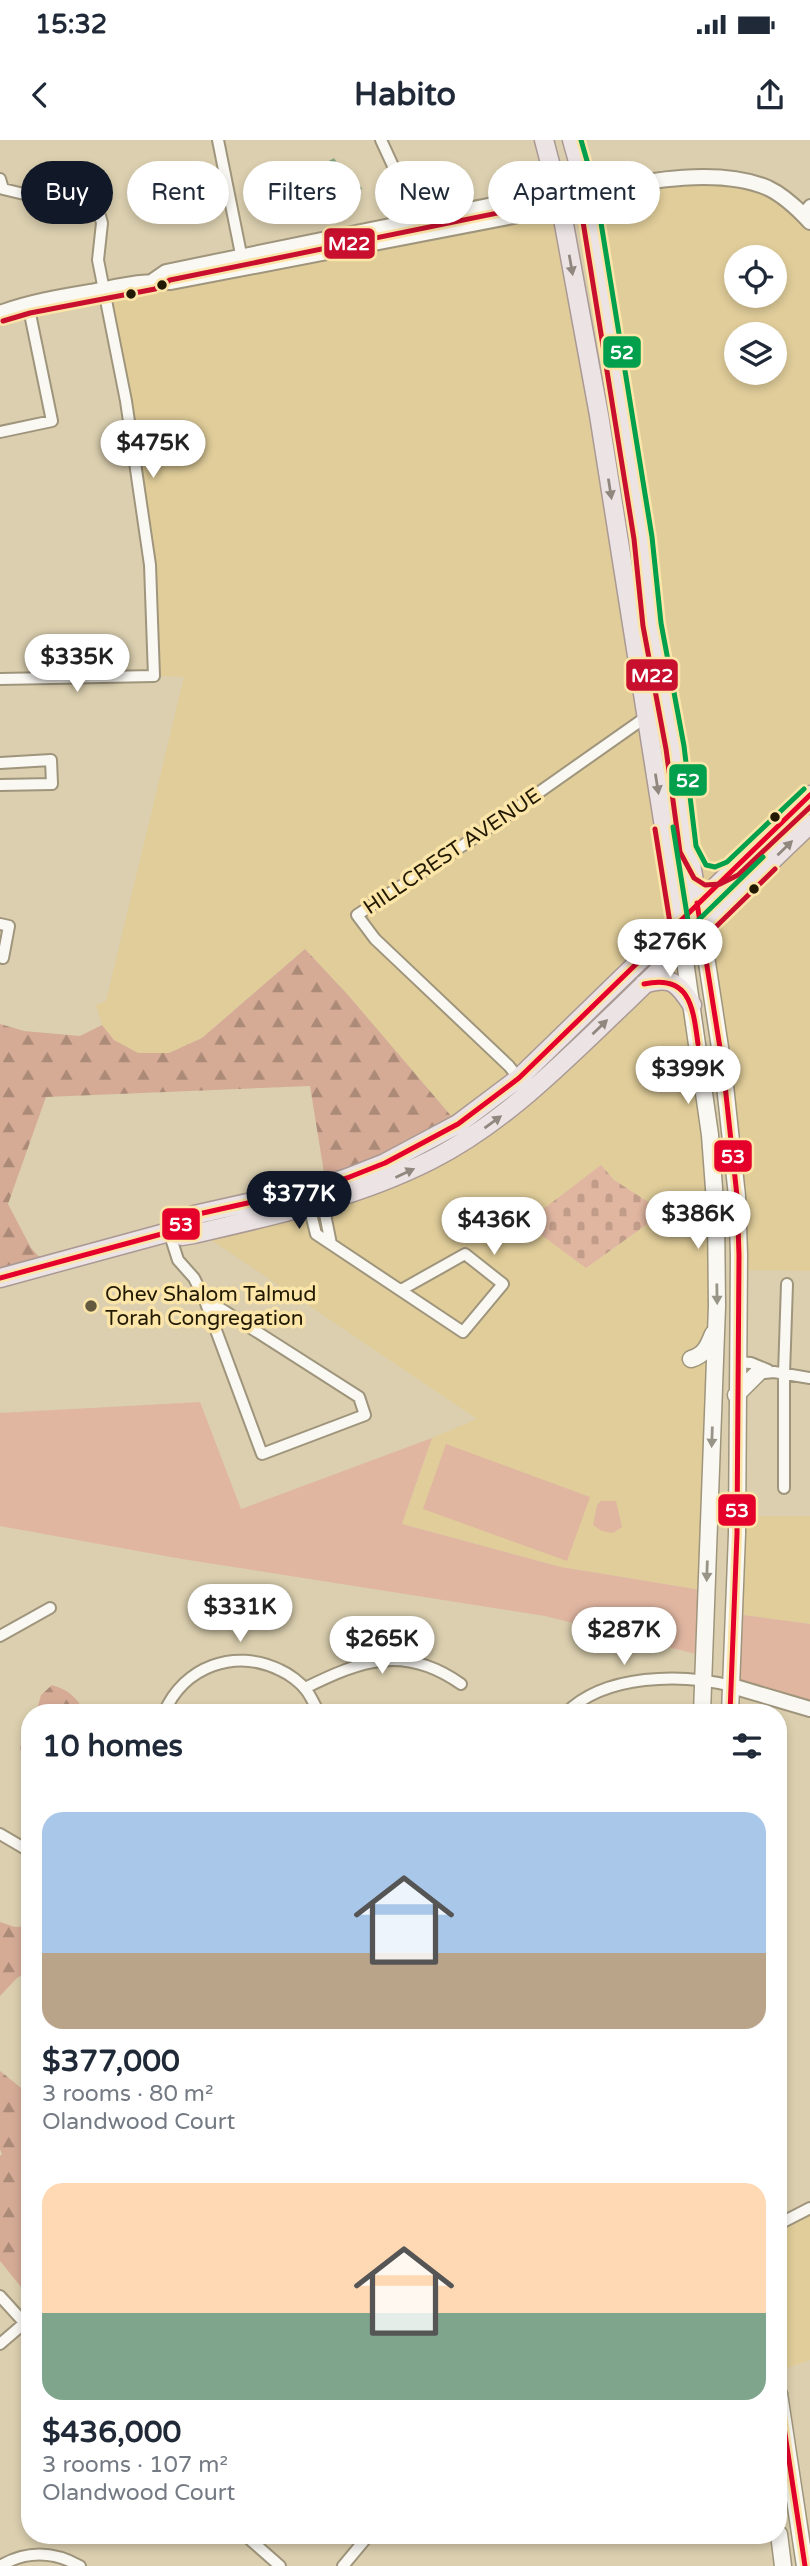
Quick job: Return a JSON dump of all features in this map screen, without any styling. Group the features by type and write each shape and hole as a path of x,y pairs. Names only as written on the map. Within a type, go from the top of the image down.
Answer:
{"main road":[{"path":"544,140 550,161"},
{"path":"572,140 578,161"},
{"path":"564,224 598,415 680,922 713,1166 716,1325 702,1704"},
{"path":"592,224 643,538 652,624 675,748 680,797 724,1078 737,1196 737,1534 731,1704"},
{"path":"314,1197 353,1193 391,1179 481,1131 697,904 810,795"},
{"path":"0,1278 169,1232 182,1236 194,1234 314,1197 424,1144 524,1086 645,984 810,824"},
{"path":"688,849 699,871 707,877 732,869"},
{"path":"645,984 663,979 671,981 685,993 692,1005"},
{"path":"691,1360 706,1350 716,1325"},
{"path":"736,1395 772,1373"},
{"path":"787,2447 805,2566"},
{"path":"780,2544 783,2566"}],"street":[{"path":"218,140 243,263"},
{"path":"381,140 391,161"},
{"path":"660,182 705,176 740,179 769,189 807,214"},
{"path":"0,179 3,189 91,210 100,216 102,223 98,260 126,401 150,565 154,676 0,679"},
{"path":"243,263 488,220"},
{"path":"0,313 28,304 104,289 153,281 171,282 402,224"},
{"path":"0,432 52,421 28,304"},
{"name":"HILLCREST AVENUE","path":"524,1086 484,1042 375,939 357,915 474,838 646,717"},
{"path":"0,763 51,760 52,784 0,785"},
{"path":"0,924 9,926 3,957 0,957"},
{"path":"314,1197 316,1234 463,1332 503,1284 465,1254 401,1290"},
{"path":"169,1232 178,1260 194,1278 204,1298 262,1454 365,1415 359,1397 204,1298"},
{"path":"784,1488 772,1373 787,1284"},
{"path":"737,1367 810,1378"},
{"path":"0,1636 50,1608"},
{"path":"168,1704 187,1680 202,1669 242,1659 265,1663 286,1673 305,1688 314,1704"},
{"path":"305,1688 346,1667 386,1660 406,1660 426,1665 446,1673 461,1684"},
{"path":"580,1704 598,1692 626,1682 703,1679 810,1709"},
{"path":"0,1834 21,1846"},
{"path":"787,2220 810,2208"},
{"path":"0,2295 21,2316"},
{"path":"0,2344 21,2328"},
{"path":"255,2544 280,2566"},
{"path":"343,2566 361,2544"},
{"path":"0,2566 19,2556 43,2553 66,2558 80,2566"}],"shaded area":[{"path":"705,176 769,189 810,222 810,795 697,903 592,224 660,224 660,182"},
{"path":"488,211 488,224 564,224 680,922 458,1124 305,949 202,1038 169,1053 138,1053 114,1040 102,1025 96,1005 106,1001 184,677 154,676 150,565 104,289 425,224 474,224 474,214"},
{"path":"810,824 810,1271 739,1270 702,930"},
{"path":"683,947 713,1165 707,1591 561,1567 402,1524 432,1438 477,1419 207,1237 323,1209 481,1131","holes":["601,1165 614,1180 664,1212 586,1268 526,1223"]},
{"path":"737,1516 810,1516 810,1624 735,1614"},
{"path":"810,2208 810,2360 787,2368 787,2220"}],"green space":[{"path":"305,949 458,1124 326,1185 310,1086 46,1097 8,1204 31,1248 47,1265 0,1274 0,1024 24,1031 80,1036 102,1025 114,1040 138,1053 169,1053 202,1038"},
{"path":"601,1165 614,1180 664,1212 586,1268 525,1223"},
{"path":"200,1402 241,1509 432,1438 402,1524 561,1567 707,1591 704,1656 545,1616 182,1559 0,1526 0,1413"},
{"path":"446,1444 590,1497 567,1561 423,1509"},
{"path":"601,1501 616,1501 622,1527 613,1533 602,1531 593,1525 597,1505"},
{"path":"736,1614 810,1624 810,1709 732,1686"},
{"path":"52,1685 72,1695 80,1704 38,1704 41,1695"},
{"path":"0,1922 21,1927 21,1976 0,1996"},
{"path":"0,2071 21,2088 21,2287 0,2261"}],"transit line":[{"name":"52","path":"581,140 596,192 652,537 661,623 684,746 696,846 706,865 715,867 727,862 804,789"},
{"name":"M22","path":"3,321 30,313 155,289 170,280 542,204 559,206 580,203 634,539 643,626 666,749 680,852 694,878 705,885 720,884 738,875 810,807"},
{"name":"53","path":"0,1278 169,1232 194,1215 319,1187 347,1178 385,1163 458,1124 519,1078 810,795"},
{"name":"52","path":"673,827 692,946"},
{"name":"M22","path":"655,829 674,948"},
{"name":"52","path":"677,941 763,857"},
{"name":"M22","path":"689,953 775,869"},
{"name":"53","path":"697,903 723,1067 737,1196 737,1534 730,1704"},
{"name":"53","path":"644,984 659,982 680,989 691,1006 698,1044"},
{"name":"53","path":"787,2447 805,2566"}],"place":[{"name":"Ohev Shalom Talmud Torah Congregation","path":"91,1306"}]}
